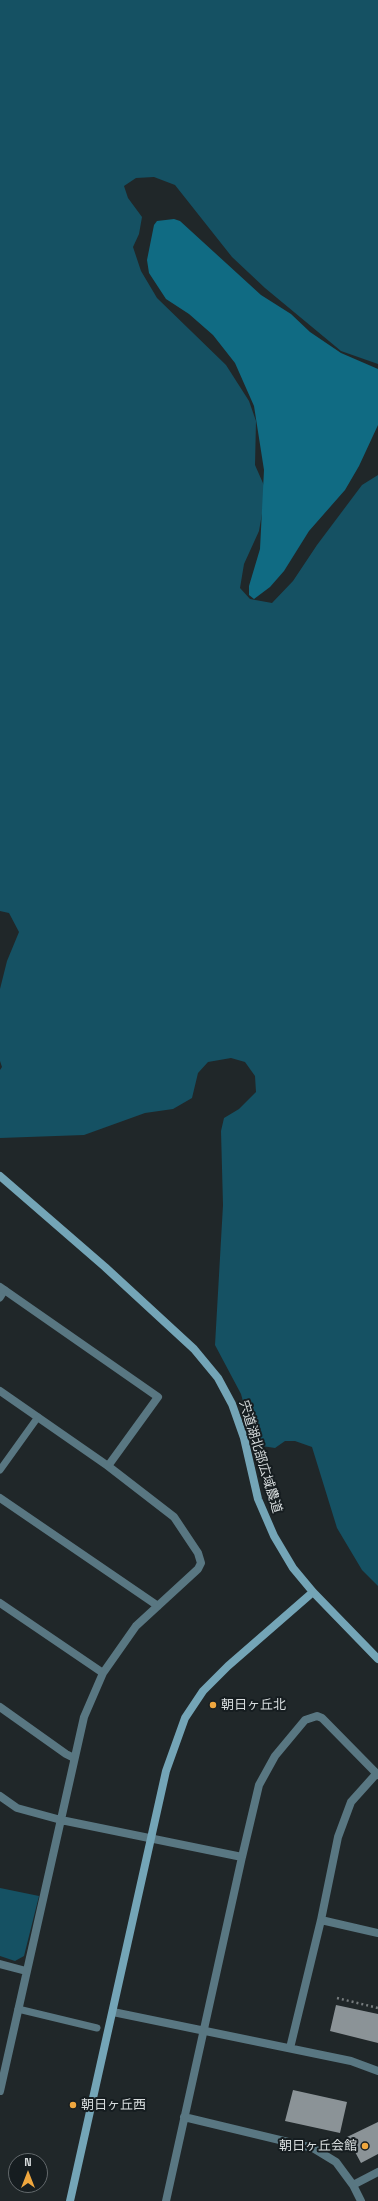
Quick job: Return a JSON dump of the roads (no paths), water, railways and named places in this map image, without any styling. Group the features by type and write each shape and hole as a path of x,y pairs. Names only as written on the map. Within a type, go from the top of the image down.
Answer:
{"street":[{"name":"宍道湖北部広域農道","path":"0,1176 105,1267 194,1349 218,1378 232,1404 244,1438 258,1499 274,1536 292,1568 313,1592 378,1659"},
{"path":"3,1288 158,1397 108,1466"},
{"path":"0,1391 108,1466 174,1517 201,1558 201,1563 198,1569 136,1626 103,1673 84,1717 0,2091"},
{"path":"0,1498 158,1606"},
{"path":"70,2201 166,1771 185,1718 203,1691 228,1666 313,1592"},
{"path":"0,1603 103,1673"},
{"path":"0,1707 66,1754 74,1758"},
{"path":"166,2201 203,2029 259,1786 275,1756 305,1720 317,1716 322,1718 377,1774 351,1802 338,1837 321,1920 290,2048"},
{"path":"0,1796 17,1808 61,1820 242,1857"},
{"path":"321,1920 378,1933"},
{"path":"0,1964 26,1971"},
{"path":"112,2012 203,2029 351,2061 378,2071"},
{"path":"184,2117 313,2148 336,2162 353,2185 361,2201"},
{"path":"353,2185 378,2172"}],"lane":[{"path":"0,1298 3,1288"},
{"path":"0,1470 38,1417"},
{"path":"18,2010 97,2028"}],"place":[{"name":"朝日ヶ丘北","path":"213,1705"},
{"name":"朝日ヶ丘西","path":"73,2105"},
{"name":"朝日ヶ丘会館","path":"365,2146"}]}
